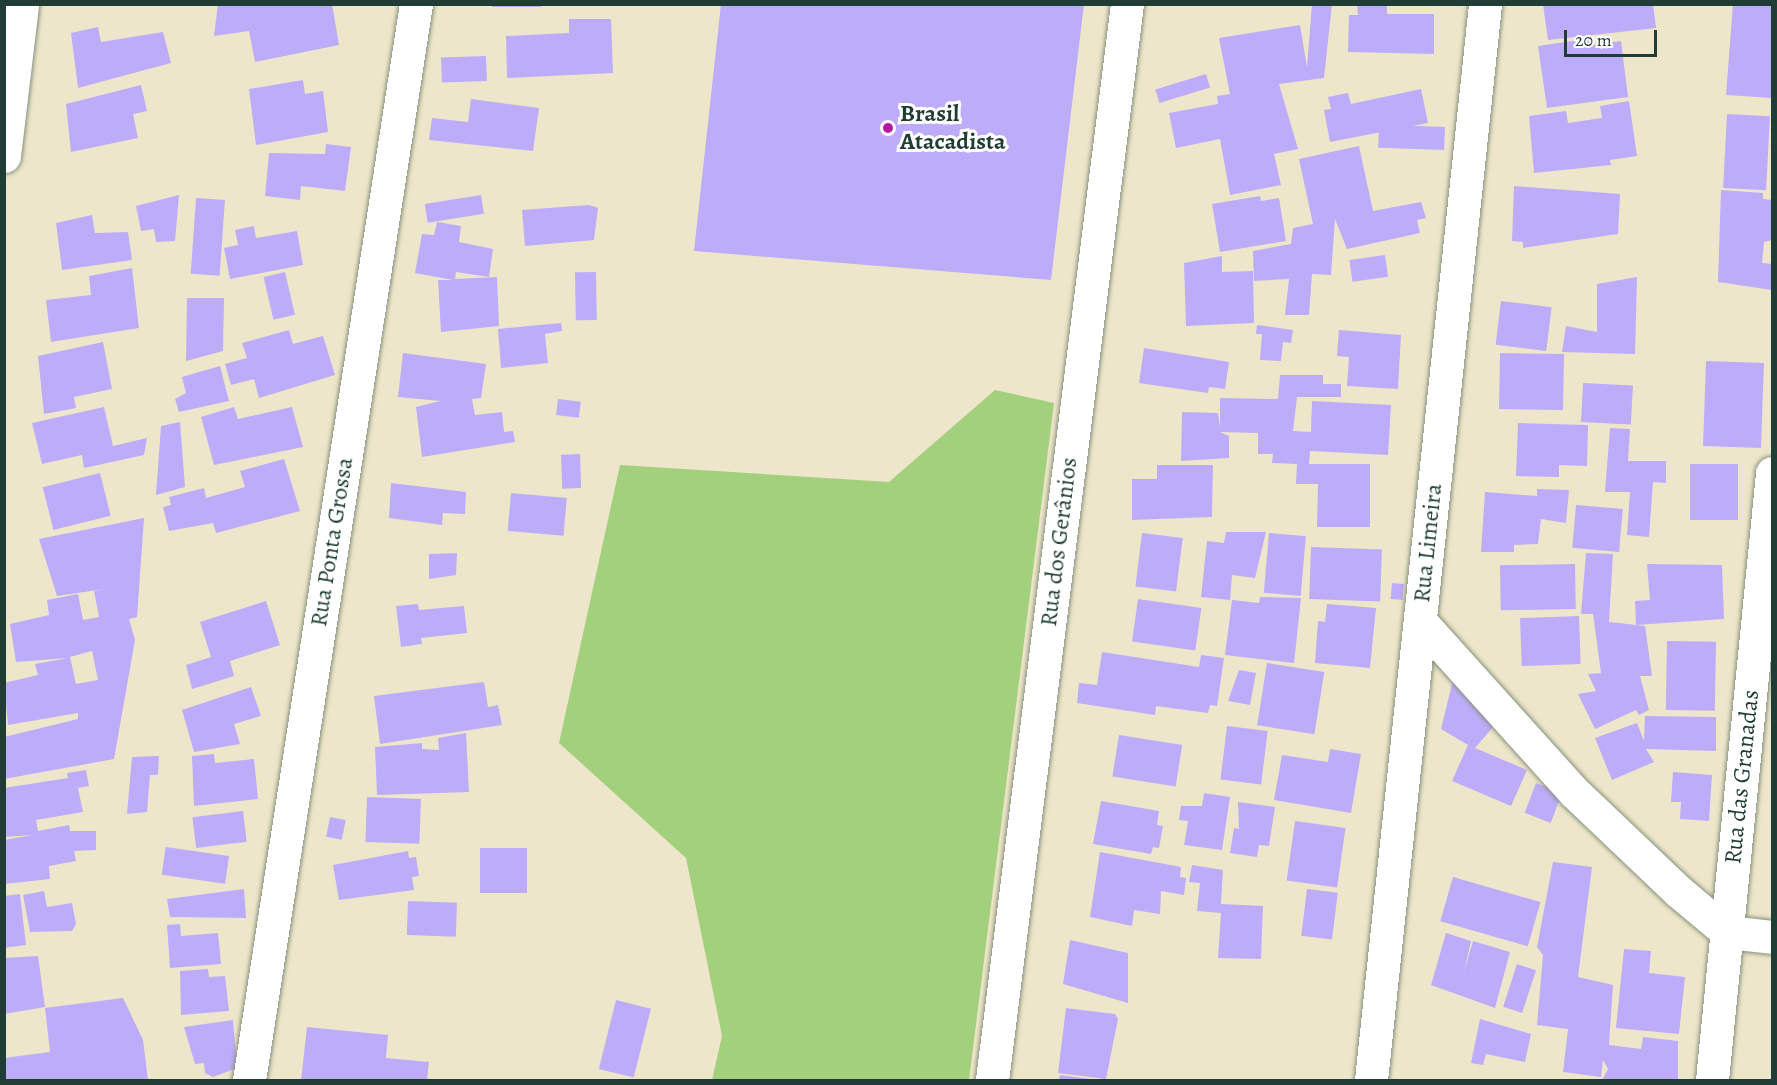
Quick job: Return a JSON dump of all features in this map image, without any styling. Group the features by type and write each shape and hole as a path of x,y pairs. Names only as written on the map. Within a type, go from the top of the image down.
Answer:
{"street":[{"path":"4,156 22,4"},
{"name":"Rua Ponta Grossa","path":"249,1080 416,4"},
{"name":"Rua dos Gerânios","path":"992,1080 1127,4"},
{"name":"Rua Limeira","path":"1371,1080 1485,4"},
{"name":"Rua das Granadas","path":"1712,1080 1773,473"},
{"path":"1420,621 1574,792 1727,932 1773,937"}],"green space":[{"path":"995,390 1054,403 969,1080 712,1080 722,1036 686,858 559,743 620,465 889,482"}],"building":[{"path":"218,4 332,4 339,45 255,62 249,31 214,36"},
{"path":"492,4 541,4 541,7 492,7"},
{"name":"Brasil Atacadista","path":"721,4 1084,4 1051,280 694,251"},
{"path":"1312,4 1332,4 1324,78 1279,84 1298,149 1274,154 1281,185 1230,195 1220,139 1176,148 1169,113 1218,104 1217,96 1230,94 1219,38 1300,25 1307,67"},
{"path":"1357,4 1387,4 1387,14 1434,14 1434,54 1348,52 1349,15 1358,15"},
{"path":"1543,4 1653,4 1656,28 1548,40"},
{"path":"1733,4 1772,4 1772,98 1726,95"},
{"path":"569,19 611,19 613,73 507,78 506,36 569,33"},
{"path":"98,27 101,42 163,32 171,63 78,88 71,33"},
{"path":"1592,38 1593,45 1621,41 1628,97 1547,108 1538,46"},
{"path":"486,56 487,81 442,83 441,58"},
{"path":"1206,74 1210,87 1159,103 1155,89"},
{"path":"303,80 305,94 323,91 328,132 256,145 249,89"},
{"path":"141,85 147,111 133,114 138,138 71,152 66,104"},
{"path":"1421,89 1428,123 1330,142 1324,110 1331,109 1328,97 1348,93 1351,104"},
{"path":"471,99 539,108 533,151 429,140 432,118 468,122"},
{"path":"1629,101 1637,156 1610,160 1611,165 1534,173 1529,116 1566,111 1568,123 1602,118 1600,106"},
{"path":"1727,114 1770,116 1766,190 1723,188"},
{"path":"1379,125 1445,127 1444,150 1378,148"},
{"path":"326,144 351,147 345,191 301,186 300,200 265,196 269,153 325,154"},
{"path":"1359,146 1373,211 1421,202 1426,218 1417,220 1420,233 1347,249 1335,219 1331,275 1312,274 1309,315 1285,315 1289,279 1254,281 1253,251 1291,244 1293,228 1313,224 1299,159"},
{"path":"1514,186 1620,194 1618,234 1523,248 1523,242 1512,241"},
{"path":"1721,190 1763,193 1763,199 1772,200 1772,240 1764,242 1762,263 1772,264 1772,290 1718,282"},
{"path":"179,195 175,241 156,242 154,229 141,231 136,206"},
{"path":"481,195 484,214 428,223 425,204"},
{"path":"1260,196 1261,201 1279,198 1286,241 1220,252 1212,204"},
{"path":"196,198 225,200 220,276 191,274"},
{"path":"589,205 598,208 594,240 525,246 522,210"},
{"path":"92,215 95,233 128,232 132,260 62,270 56,223"},
{"path":"437,222 461,226 459,242 493,249 489,277 456,272 455,279 497,277 499,326 441,332 438,280 453,280 415,273 422,234 434,235"},
{"path":"254,226 256,238 297,231 303,265 230,279 224,248 238,245 235,230"},
{"path":"1385,255 1388,277 1352,282 1349,260"},
{"path":"1222,256 1222,272 1253,271 1254,323 1186,326 1184,263"},
{"path":"132,268 139,328 51,342 46,300 91,295 89,276"},
{"path":"285,272 295,315 273,320 264,277"},
{"path":"575,272 596,272 597,320 576,320"},
{"path":"1637,277 1635,354 1562,352 1566,326 1597,332 1597,284"},
{"path":"187,298 224,298 223,351 186,361"},
{"path":"1501,301 1552,307 1546,351 1496,345"},
{"path":"561,323 562,331 545,334 548,363 501,368 498,329"},
{"path":"1257,325 1293,330 1291,343 1283,342 1281,361 1260,360 1262,334 1256,334"},
{"path":"289,330 293,344 323,336 335,375 259,398 254,379 231,385 225,364 247,358 242,343"},
{"path":"1339,330 1401,335 1398,389 1347,386 1349,357 1337,356"},
{"path":"103,342 112,389 74,397 76,408 44,414 38,356"},
{"path":"1144,348 1229,362 1225,389 1209,387 1208,393 1139,383"},
{"path":"403,353 486,364 481,398 472,399 475,415 502,412 504,432 513,431 515,442 422,457 416,407 440,401 398,397"},
{"path":"1500,353 1564,354 1563,410 1499,409"},
{"path":"1706,361 1764,363 1761,448 1703,446"},
{"path":"220,366 229,401 179,412 175,399 186,393 182,377"},
{"path":"1280,375 1323,375 1323,384 1341,384 1341,397 1297,397 1293,431 1311,432 1312,401 1391,405 1388,455 1310,451 1309,464 1370,464 1370,527 1317,527 1318,484 1296,484 1297,464 1272,463 1273,454 1258,454 1258,433 1220,432 1229,436 1229,458 1181,461 1182,412 1218,413 1220,428 1220,398 1278,399"},
{"path":"1583,383 1633,386 1631,425 1581,422"},
{"path":"558,399 581,402 579,418 556,415"},
{"path":"104,407 113,446 147,438 144,455 84,468 82,455 42,464 32,423"},
{"path":"234,407 238,419 292,407 303,447 214,465 201,417"},
{"path":"180,422 185,487 156,495 161,426"},
{"path":"1518,423 1588,425 1587,466 1559,465 1559,477 1516,476"},
{"path":"1610,428 1630,429 1628,461 1666,461 1666,483 1653,482 1649,537 1627,535 1630,492 1605,492"},
{"path":"580,454 581,488 562,489 561,455"},
{"path":"284,459 300,511 216,533 213,523 169,531 163,507 171,505 169,497 204,488 206,498 245,487 240,471"},
{"path":"1690,464 1738,464 1738,520 1690,520"},
{"path":"1157,465 1213,465 1212,517 1132,520 1132,479 1157,479"},
{"path":"100,473 111,516 53,530 43,487"},
{"path":"391,483 466,492 465,514 443,513 442,525 389,518"},
{"path":"1537,489 1569,490 1566,523 1541,519 1538,544 1514,545 1514,552 1481,552 1485,492 1537,496"},
{"path":"511,493 567,498 563,536 508,531"},
{"path":"1576,505 1623,509 1619,552 1572,548"},
{"path":"144,518 137,617 129,619 135,640 114,759 4,779 4,737 78,719 78,713 8,725 4,683 38,675 35,664 68,658 16,662 10,624 49,615 47,600 78,594 83,620 99,617 94,591 111,588 57,596 39,539","holes":["92,651 98,680 76,684 70,657"]},
{"path":"1226,532 1266,532 1255,578 1232,575 1230,600 1201,597 1207,541 1224,543"},
{"path":"1142,533 1183,538 1176,592 1135,587"},
{"path":"1269,533 1306,536 1301,596 1264,593"},
{"path":"1311,547 1382,549 1380,601 1309,599"},
{"path":"457,553 456,575 429,579 429,554"},
{"path":"1586,553 1613,554 1609,622 1645,626 1652,676 1640,676 1649,710 1639,715 1636,710 1595,729 1578,694 1596,691 1588,674 1601,673 1593,614 1581,614"},
{"path":"1575,564 1576,609 1501,610 1500,565"},
{"path":"1647,564 1722,565 1724,619 1636,625 1635,601 1650,600"},
{"path":"1392,583 1404,584 1403,600 1391,599"},
{"path":"1260,597 1301,598 1294,663 1225,655 1232,600 1259,603"},
{"path":"1138,599 1201,608 1195,650 1132,642"},
{"path":"266,601 280,645 230,661 234,676 192,689 186,665 211,657 200,622"},
{"path":"418,604 419,610 464,606 467,633 421,638 422,644 401,647 396,606"},
{"path":"1327,604 1376,608 1370,668 1315,663 1318,621 1325,622"},
{"path":"1579,616 1581,664 1522,666 1520,618"},
{"path":"1667,641 1716,642 1715,711 1666,710"},
{"path":"1102,652 1199,667 1201,655 1224,658 1217,706 1210,705 1208,713 1156,706 1155,715 1077,703 1079,683 1097,685"},
{"path":"1267,663 1324,672 1314,734 1257,725"},
{"path":"1239,670 1256,673 1250,705 1228,701"},
{"path":"1453,680 1495,725 1475,748 1527,770 1511,806 1452,781 1468,745 1441,729"},
{"path":"484,682 488,707 498,705 502,725 380,744 374,696"},
{"path":"251,687 261,716 234,724 240,744 194,752 182,710"},
{"path":"1645,716 1716,717 1716,751 1646,749 1654,762 1612,780 1595,738 1637,723 1644,741"},
{"path":"1227,726 1268,731 1261,785 1220,780"},
{"path":"466,733 469,792 377,795 375,747 422,743 422,749 439,750 438,738"},
{"path":"1119,735 1182,745 1176,786 1112,776"},
{"path":"1330,749 1361,754 1351,813 1274,800 1282,755 1328,762"},
{"path":"214,754 215,763 254,759 258,799 194,806 192,756"},
{"path":"159,756 158,775 150,775 147,812 127,814 132,757"},
{"path":"86,770 89,786 78,788 83,812 36,820 38,831 69,825 70,831 96,831 96,850 74,851 76,861 49,866 50,879 4,884 4,840 33,835 4,837 4,788 68,778 67,773"},
{"path":"1673,772 1712,775 1709,821 1680,819 1681,802 1671,802"},
{"path":"1536,783 1562,793 1551,823 1525,813"},
{"path":"1204,793 1230,797 1222,850 1184,845 1188,821 1179,820 1181,806 1202,806"},
{"path":"367,797 421,799 419,844 365,842"},
{"path":"1101,801 1159,811 1157,825 1163,826 1159,848 1153,847 1151,854 1093,844"},
{"path":"1238,802 1275,807 1269,846 1259,845 1257,857 1230,853 1234,828 1239,829"},
{"path":"243,811 247,842 196,848 192,817"},
{"path":"330,817 346,820 342,840 326,837"},
{"path":"1295,821 1346,828 1337,888 1287,880"},
{"path":"166,847 229,856 225,884 162,875"},
{"path":"480,848 527,848 527,893 480,893"},
{"path":"408,851 409,858 416,857 419,876 412,877 414,890 339,900 333,865"},
{"path":"1100,852 1181,867 1180,877 1186,878 1184,895 1161,891 1160,914 1134,910 1132,926 1090,917"},
{"path":"1553,862 1592,867 1578,977 1613,985 1609,1045 1641,1049 1643,1037 1678,1041 1678,1080 1602,1080 1608,1069 1603,1060 1601,1077 1563,1072 1568,1029 1537,1025 1543,955 1537,947"},
{"path":"1192,865 1223,870 1221,904 1263,906 1261,959 1218,958 1221,913 1197,911 1200,883 1189,882"},
{"path":"1453,877 1540,902 1528,946 1440,921"},
{"path":"244,889 246,918 170,917 167,899"},
{"path":"1307,889 1338,893 1332,939 1301,936"},
{"path":"44,891 47,907 72,903 76,924 72,931 30,932 23,895"},
{"path":"20,894 26,945 4,948 4,896"},
{"path":"408,901 457,903 456,937 407,935"},
{"path":"180,924 181,936 218,933 221,964 170,968 167,925"},
{"path":"1446,933 1471,941 1464,972 1473,941 1510,952 1495,1008 1431,985"},
{"path":"1070,940 1128,953 1128,1003 1063,984"},
{"path":"1624,949 1651,951 1649,973 1685,977 1679,1034 1616,1028"},
{"path":"38,956 45,1007 4,1014 4,958"},
{"path":"1517,964 1536,970 1522,1013 1503,1007"},
{"path":"208,969 209,977 225,976 229,1011 181,1015 180,971"},
{"path":"123,998 143,1040 148,1080 4,1080 4,1058 50,1052 45,1008"},
{"path":"616,1000 651,1009 634,1078 599,1069"},
{"path":"1066,1008 1115,1014 1118,1019 1106,1079 1058,1073"},
{"path":"1480,1019 1531,1034 1525,1062 1486,1054 1483,1065 1471,1063"},
{"path":"233,1020 237,1068 213,1077 205,1073 204,1063 195,1064 184,1027"},
{"path":"307,1027 388,1035 386,1058 429,1062 427,1080 301,1080"},
{"path":"1060,1075 1091,1079 1091,1080 1059,1080"}],"place":[{"name":"Brasil Atacadista","path":"888,128"}]}
